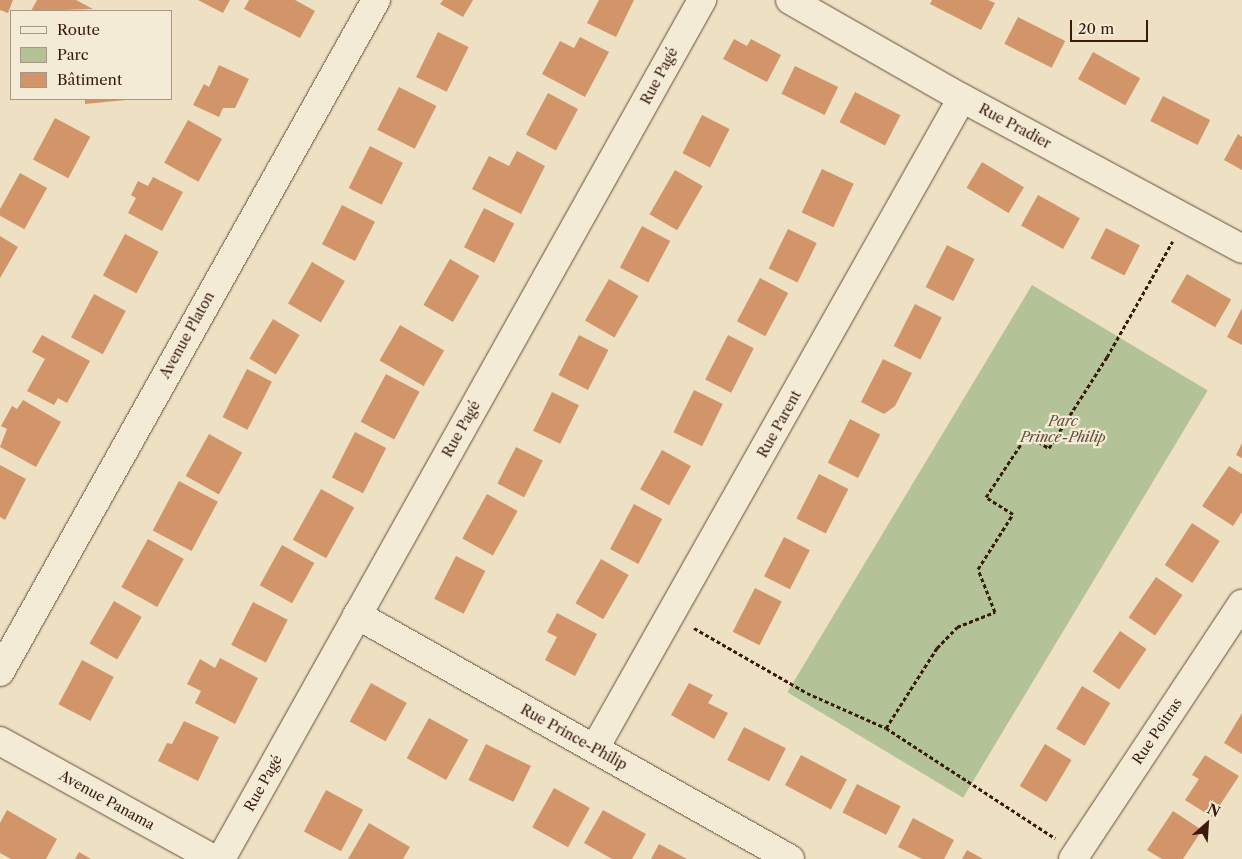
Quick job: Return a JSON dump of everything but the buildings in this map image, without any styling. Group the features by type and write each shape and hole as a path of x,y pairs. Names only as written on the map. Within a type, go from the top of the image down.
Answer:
{"street":[{"name":"Avenue Platon","path":"0,672 376,0"},
{"name":"Rue Pagé","path":"221,859 702,0"},
{"name":"Rue Pradier","path":"790,0 962,98 1242,249"},
{"name":"Rue Parent","path":"595,748 672,616 962,98"},
{"name":"Rue Poitras","path":"1075,855 1242,604"},
{"name":"Rue Prince-Philip","path":"357,615 790,859"},
{"name":"Avenue Panama","path":"0,741 214,859"}],"path":[{"path":"886,728 937,648 958,627 995,612 978,569 1012,514 986,497 1027,435 1049,448 1106,357 1186,218"},
{"path":"672,616 807,693 886,728 1075,855"}],"green space":[{"name":"Parc Prince-Philip","path":"1032,285 1208,391 963,798 787,692"}]}
